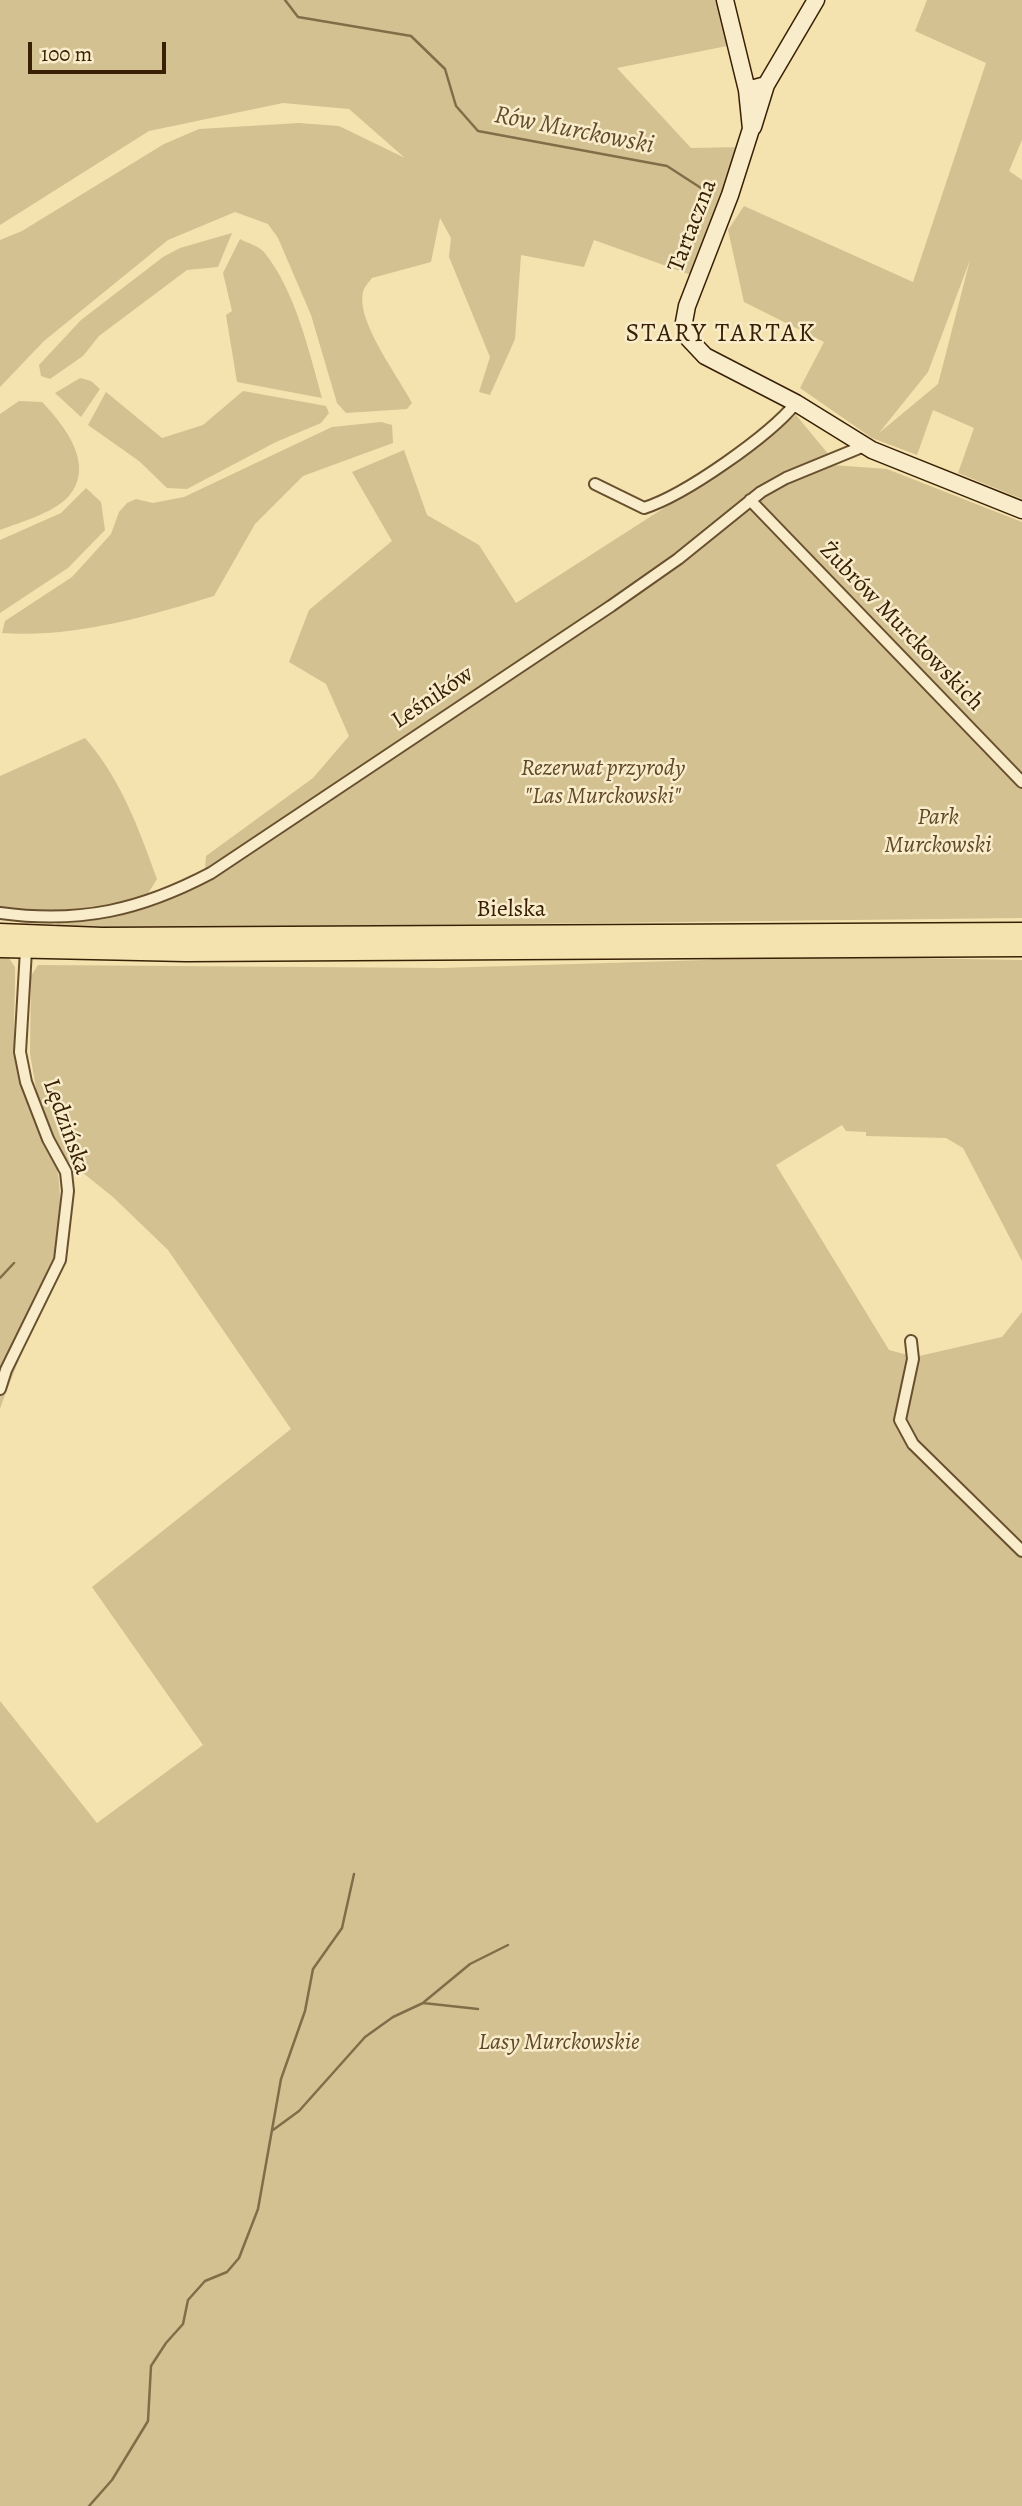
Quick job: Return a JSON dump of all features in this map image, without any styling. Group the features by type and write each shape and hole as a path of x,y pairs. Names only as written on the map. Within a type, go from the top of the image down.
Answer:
{"main road":[{"name":"Bielska","path":"0,933 126,937 1022,932"},
{"name":"Bielska","path":"0,948 186,952 1022,947"}],"street":[{"name":"Tartaczna","path":"725,0 747,90 751,129"},
{"name":"Tartaczna","path":"796,403 705,356 689,340 684,322 687,306 734,183 751,129 757,122 766,85 816,0"},
{"path":"747,90 766,85"},
{"path":"595,484 645,508 665,500 773,429 796,403 864,446 1022,510"},
{"name":"Leśników","path":"0,913 82,917 102,914 155,899 211,873 620,600 678,559 750,500 786,478 864,446"},
{"name":"Żubrów Murckowskich","path":"750,500 1022,782"},
{"name":"Lędzińska","path":"0,1389 6,1370 61,1260 68,1191 66,1172 48,1139 26,1082 20,1052 26,950"},
{"path":"911,1341 913,1359 900,1420 904,1429 913,1444 1022,1551"}],"green space":[{"path":"0,0 716,0 727,46 617,68 691,148 741,147 694,276 594,240 584,267 521,255 515,339 490,395 479,392 490,357 449,257 451,238 440,218 431,262 372,278 363,292 366,318 372,333 412,403 407,409 346,413 337,403 311,315 278,238 268,224 235,212 168,240 44,341 0,387 0,240 22,231 164,144 199,129 299,123 339,126 405,158 349,109 283,103 149,131 0,225"},
{"path":"927,0 1022,0 1022,140 1009,171 1022,180 1022,499 958,473 974,428 933,410 917,455 872,438 800,388 824,342 744,302 728,230 744,206 913,282 986,63 915,31","holes":["970,260 938,384 879,433 928,372"]},
{"path":"232,233 218,267 187,270 99,336 83,356 50,379 41,376 39,365 81,320 163,257 180,248"},
{"path":"240,239 264,252 284,284 300,322 322,398 237,382 226,315 232,311 223,273"},
{"path":"80,378 91,381 100,389 81,417 55,393"},
{"path":"243,391 326,406 329,413 321,423 276,442 187,489 167,488 139,461 88,425 106,392 162,438 203,425"},
{"path":"19,401 42,402 50,411 74,446 79,472 76,485 62,503 0,530 0,414"},
{"path":"796,415 830,456 806,475 832,465 887,469 1022,522 1022,918 91,929 56,928 57,922 93,919 95,913 18,911 0,907 0,776 85,738 119,787 143,842 157,879 147,895 205,869 206,856 313,778 349,736 326,684 289,662 309,610 392,541 352,472 404,450 427,515 479,545 516,603 734,463"},
{"path":"381,422 392,425 393,443 303,476 255,524 214,596 136,618 82,629 29,634 2,633 5,621 72,577 111,534 119,512 127,503 136,499 153,503 184,497 332,427"},
{"path":"86,488 101,502 105,530 68,568 0,613 0,540 61,513"},
{"name":"Lasy Murckowskie","path":"735,955 1022,960 1022,1261 963,1148 946,1138 866,1136 866,1132 846,1131 842,1125 776,1165 889,1350 915,1357 1002,1337 1022,1312 1022,2506 0,2506 0,1701 97,1823 203,1745 92,1587 291,1429 168,1250 113,1197 68,1161 53,1139 37,1094 30,1054 31,976 38,965 441,968 707,960"},
{"path":"0,957 9,958 15,967 14,1028 17,1064 25,1090 54,1155 60,1199 53,1261 45,1291 0,1409"}],"waterway":[{"name":"Rów Murckowski","path":"285,0 298,17 411,36 445,69 456,106 478,131 667,166 701,188"},
{"path":"0,1278 14,1263"},
{"path":"89,2506 112,2480 148,2421 151,2366 183,2324 188,2300 205,2281 227,2272 239,2258 258,2209 281,2079 305,2011 313,1969 342,1928 354,1874"},
{"path":"424,2002 470,1964 508,1945"},
{"path":"273,2130 299,2111 365,2037 393,2017 423,2003 478,2009"}],"district":[{"name":"STARY TARTAK","path":"721,335"}],"park label":[{"name":"Rezerwat przyrody \"Las Murckowski\"","path":"603,783"},
{"name":"Park Murckowski","path":"938,832"}]}
